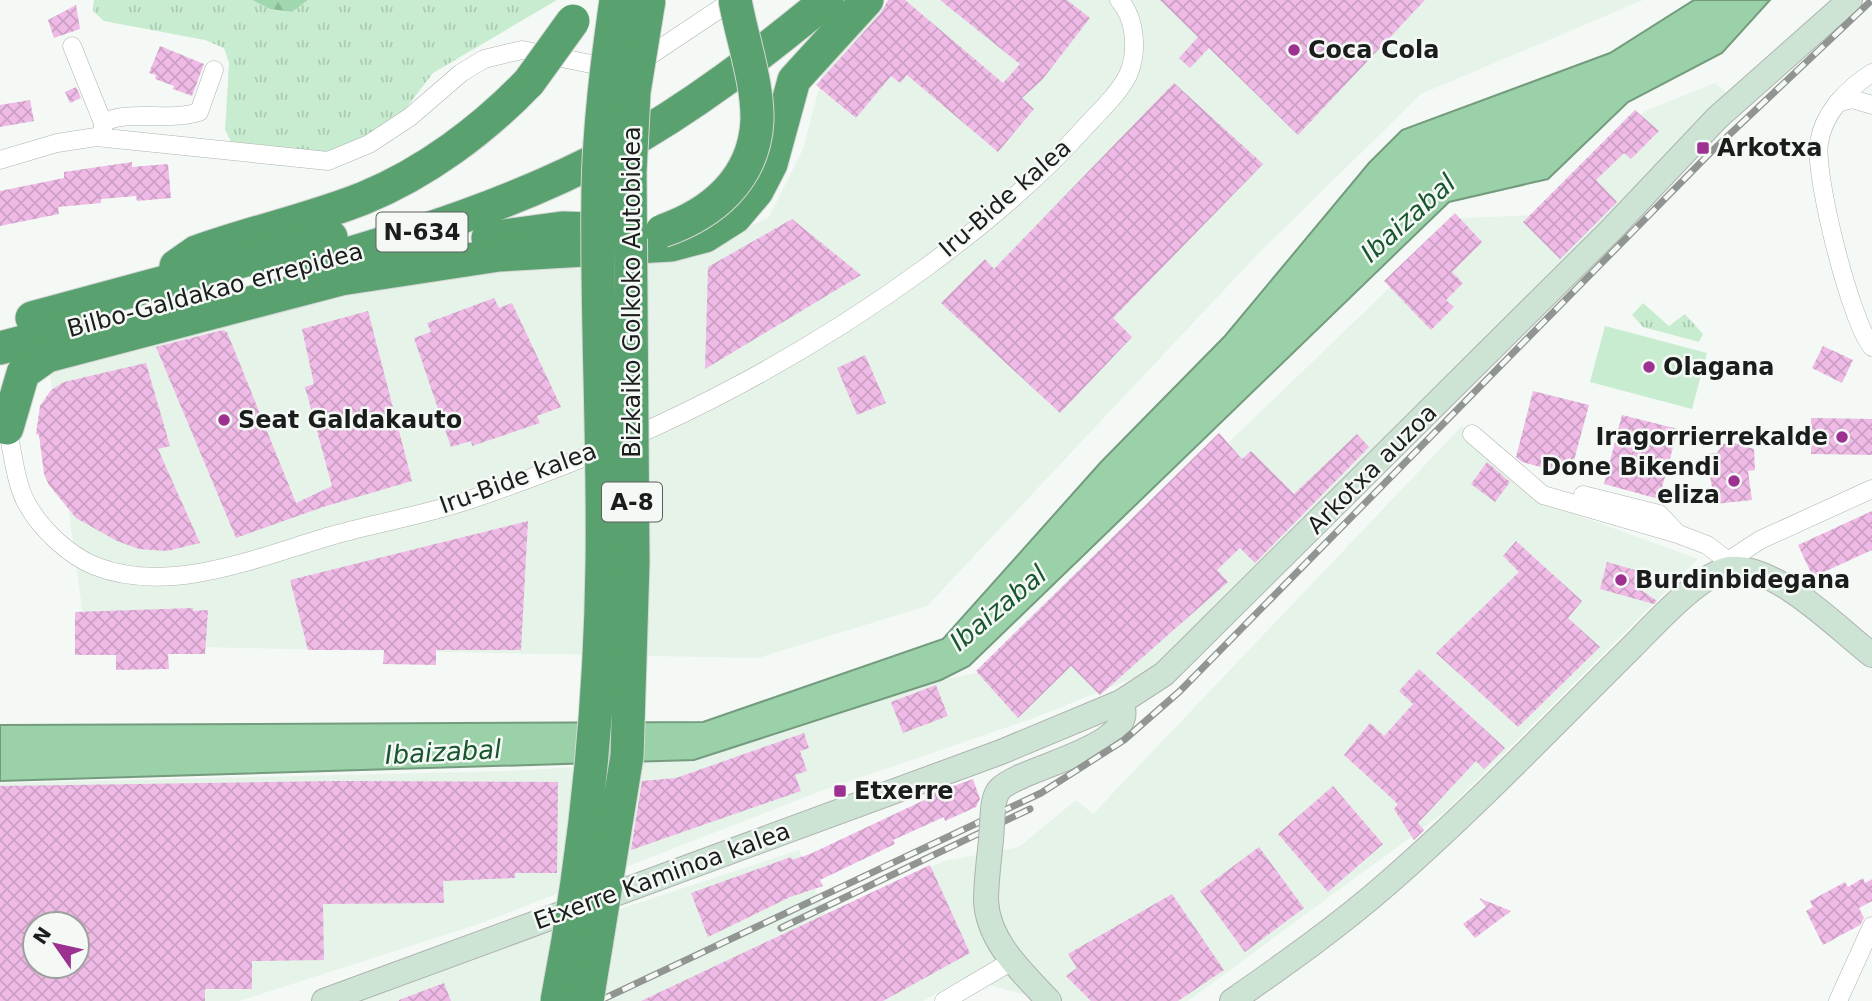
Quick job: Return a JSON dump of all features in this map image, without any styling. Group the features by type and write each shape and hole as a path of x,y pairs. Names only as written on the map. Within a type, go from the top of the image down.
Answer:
{"highway":[{"name":"Bizkaiko Golkoko Autobidea","path":"556,1001 577,889 599,694 602,563 598,188 603,101 616,0"},
{"name":"Bizkaiko Golkoko Autobidea","path":"587,1001 627,756 633,562 630,172 634,92 649,0"},
{"path":"288,271 533,231 583,228 662,231 690,221 719,201 738,179 757,122 755,98 734,0"},
{"name":"Bilbo-Galdakao errepidea","path":"0,326 417,212 564,152 607,130 706,68 793,0"},
{"name":"Bilbo-Galdakao errepidea","path":"0,348 434,229 584,166 617,149 718,85 827,0"},
{"path":"3,424 11,376 47,356 341,279 499,255 671,245 705,236 735,217 757,191 771,164 794,80 867,0"},
{"path":"157,285 196,252 333,209 401,180 473,133 528,82 577,10"}],"street":[{"path":"0,160 12,159 103,130 328,161 369,144 410,117 461,73 484,59 522,50 596,65 637,64 734,0"},
{"name":"Iru-Bide kalea","path":"3,424 26,502 54,540 95,566 136,575 179,576 242,561 463,502 556,468 737,386 845,324 965,236 1044,171 1109,101 1129,74 1135,38 1124,6 1119,0"},
{"name":"Arkotxa auzoa","path":"1001,752 1121,702 1164,674 1207,635 1611,230 1704,131 1850,0"},
{"path":"72,46 103,130"},
{"path":"103,130 114,117 185,116 198,112 214,70"},
{"path":"1872,73 1852,86 1837,103 1819,140 1820,182 1855,316 1872,347"},
{"path":"1837,103 1852,99 1872,104"},
{"name":"Arkotxa auzoa","path":"1472,434 1543,495 1707,545 1729,565 1770,578 1872,655"},
{"path":"1232,1001 1334,927 1389,883 1702,581 1729,565 1760,540 1872,489"},
{"path":"1049,1001 1012,961 997,937 986,902 995,797 1009,782 1079,752 1111,734 1124,718 1125,711 1121,702"},
{"name":"Etxerre Kaminoa kalea","path":"324,1001 1001,752"},
{"path":"1839,1001 1871,928"},
{"path":"944,1001 1012,961"}],"shaded area":[{"path":"893,0 1643,0 1421,94 1256,256 927,606 758,658 87,645 50,373 300,306 383,288 525,268 691,255 769,217 803,149 823,73 872,17"},
{"path":"1715,83 1730,95 1148,672 1037,717 821,791 479,924 239,1001 0,1001 0,783 508,771 694,760 941,680 992,670 1462,218 1536,215 1645,111"},
{"path":"1462,426 1533,499 1698,559 1446,811 1188,1001 1048,1001 963,978 923,1001 358,1001 520,942 799,850 825,914 944,861 1019,847 1076,800 1093,814"}],"green space":[{"path":"94,0 252,0 270,9 292,12 308,0 557,0 433,73 385,136 358,157 235,149 225,130 229,63 224,48 205,40 104,21 93,11"},
{"path":"252,0 308,0 292,12 270,9"},
{"path":"1643,303 1669,326 1685,314 1703,334 1699,342 1643,327 1632,315"},
{"name":"Olagana","path":"1605,326 1707,353 1692,409 1590,382"}],"water":[{"name":"Ibaizabal","path":"1694,0 1770,0 1722,53 1628,102 1548,179 1449,202 969,666 941,680 694,760 0,781 0,725 703,722 943,639 1101,462 1225,336 1369,163 1402,130 1610,53"}],"building":[{"path":"888,0 905,0 1003,83 1020,64 940,0 1067,0 1090,18 1042,80 1022,98 1034,109 998,152 907,75 900,83 891,76 856,118 816,85 881,13"},
{"name":"Coca Cola","path":"1160,0 1425,0 1298,135 1209,48 1190,68 1179,58 1198,37"},
{"path":"76,5 80,29 54,38 48,20"},
{"path":"160,46 204,64 192,96 173,89 174,86 155,79 156,75 149,73"},
{"path":"1174,83 1263,164 1113,318 1132,337 1060,413 941,303 985,259 994,269"},
{"path":"76,87 81,98 70,103 65,92"},
{"path":"30,100 34,121 0,127 0,105"},
{"path":"1635,110 1659,131 1631,159 1624,153 1596,180 1617,202 1560,259 1523,222"},
{"path":"132,162 132,167 168,164 171,198 137,201 136,196 101,199 101,203 58,207 59,214 0,226 0,191 64,178 64,172"},
{"path":"1455,213 1482,242 1452,272 1463,283 1446,300 1454,307 1431,330 1384,281"},
{"path":"792,219 861,275 705,369 708,267"},
{"path":"494,298 499,308 512,303 561,407 537,416 540,423 472,446 471,441 451,447 414,338 431,332 427,323"},
{"path":"368,311 412,481 323,507 236,538 156,347 223,330 227,332 296,503 332,486 305,387 314,384 302,329"},
{"path":"1823,346 1853,360 1842,383 1812,368"},
{"path":"865,355 886,403 857,415 837,368"},
{"path":"146,363 170,446 158,449 200,543 167,551 139,549 117,541 76,518 49,485 44,474 39,435 36,434 40,406 51,390 64,382"},
{"path":"1533,391 1589,405 1570,475 1522,462 1516,457"},
{"path":"1622,415 1678,429 1659,499 1604,484"},
{"name":"Iragorrierrekalde","path":"1811,418 1872,419 1872,455 1811,454"},
{"path":"1219,433 1242,459 1251,451 1294,494 1357,434 1369,447 1255,563 1240,548 1217,570 1228,582 1100,695 1071,666 1018,718 976,671"},
{"name":"Done Bikendi eliza","path":"1732,442 1754,449 1755,470 1748,471 1752,500 1715,504 1706,454 1717,453 1723,444"},
{"path":"1487,462 1510,482 1495,502 1471,484"},
{"path":"1872,511 1872,550 1813,577 1798,545"},
{"path":"528,521 521,650 436,650 436,665 383,664 384,650 308,650 290,580"},
{"path":"1516,541 1582,601 1568,618 1600,647 1518,727 1436,653 1519,572 1503,556"},
{"name":"Burdinbidegana","path":"1607,562 1642,572 1637,587 1657,601 1654,604 1600,589"},
{"path":"193,608 193,611 208,610 205,654 168,654 169,669 116,670 116,655 75,655 75,612"},
{"path":"1419,669 1505,748 1484,769 1476,761 1418,823 1424,830 1414,840 1394,809 1398,804 1344,755 1370,723 1384,736 1413,704 1399,691"},
{"path":"936,685 948,716 903,733 891,702"},
{"path":"804,733 809,748 800,751 807,771 795,775 801,791 631,850 642,781 676,778"},
{"path":"973,779 980,799 976,807 945,821 944,817 893,840 895,844 820,880 823,886 790,897 708,937 691,893 791,857 792,860 810,854 935,795 934,793"},
{"path":"338,781 558,782 557,873 515,873 515,878 443,881 444,903 323,904 324,960 252,961 252,989 205,989 205,1001 0,1001 0,786"},
{"path":"1333,786 1383,844 1328,892 1278,834"},
{"path":"1259,847 1304,908 1245,952 1200,891"},
{"path":"930,865 970,953 883,1001 641,1001"},
{"path":"1863,878 1865,883 1872,879 1872,901 1859,908 1864,918 1860,925 1823,945 1806,911 1813,907 1810,901 1845,882 1848,887"},
{"path":"1172,894 1224,970 1178,1001 1091,1001 1066,976 1077,968 1068,954"},
{"path":"1479,898 1511,911 1475,938 1463,924 1486,907"},
{"path":"444,983 451,1001 399,1001 399,1000"}],"railway":[{"path":"599,1001 1041,793 1124,740 1180,691 1712,151 1872,0"},
{"path":"781,928 1030,809"}],"place":[{"name":"Coca Cola","path":"1294,50"},
{"name":"Arkotxa","path":"1703,148"},
{"name":"Olagana","path":"1649,367"},
{"name":"Seat Galdakauto","path":"224,420"},
{"name":"Iragorrierrekalde","path":"1842,437"},
{"name":"Done Bikendi eliza","path":"1734,481"},
{"name":"Burdinbidegana","path":"1621,580"},
{"name":"Etxerre","path":"840,791"}]}
